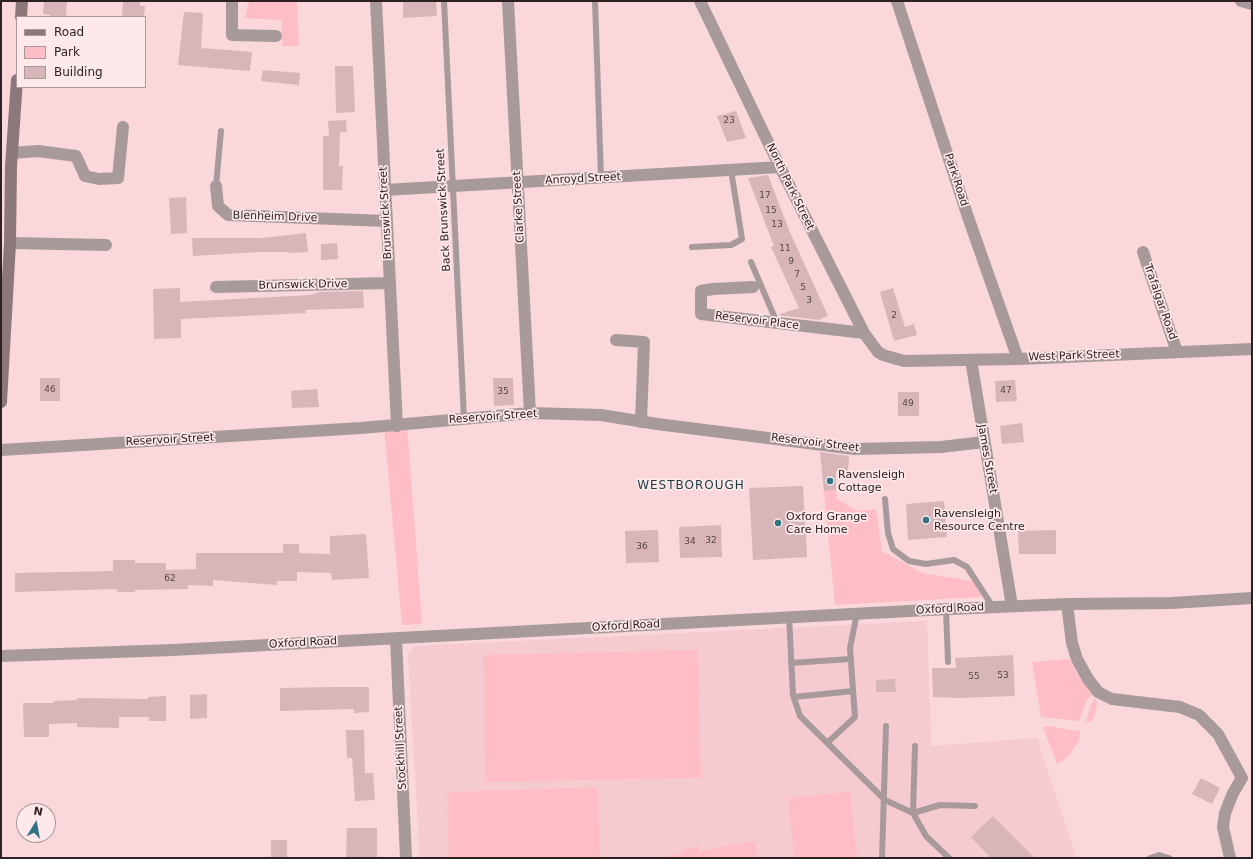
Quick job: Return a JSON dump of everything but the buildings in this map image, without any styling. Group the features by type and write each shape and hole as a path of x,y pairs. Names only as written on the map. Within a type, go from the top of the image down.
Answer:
{"street":[{"path":"21,16 22,1"},
{"path":"232,1 232,35 276,36"},
{"name":"Brunswick Street","path":"376,1 397,426"},
{"name":"Clarke Street","path":"508,1 530,413"},
{"name":"North Park Street","path":"700,1 780,167 864,333 878,352 896,359"},
{"name":"Park Road","path":"897,1 966,210 1018,359"},
{"path":"1241,1 1252,4"},
{"path":"1,402 10,243 12,153 16,88"},
{"path":"12,153 38,151 76,156 85,176 99,179 118,178 123,126"},
{"name":"Anroyd Street","path":"385,190 780,167"},
{"name":"Blenheim Drive","path":"216,186 218,206 228,216 387,221"},
{"path":"10,243 106,245"},
{"name":"Trafalgar Road","path":"1143,252 1177,352"},
{"name":"Brunswick Drive","path":"216,287 390,283"},
{"name":"Reservoir Place","path":"753,287 701,291 701,314 864,333"},
{"path":"616,340 644,342 641,422"},
{"name":"West Park Street","path":"896,359 904,361 1018,359 1252,349"},
{"name":"James Street","path":"970,360 1012,606"},
{"name":"Reservoir Street","path":"1,450 397,426 530,413 601,415 641,422 855,449 941,447 984,442"},
{"name":"Oxford Road","path":"1,656 173,650 396,639 789,616 1067,604 1172,603 1252,598"},
{"path":"1067,604 1076,659 1098,692 1112,699 1180,707 1199,715 1218,734 1247,779 1233,793 1224,820 1223,827 1230,858"},
{"name":"Stockhill Street","path":"396,639 406,858"}],"lane":[{"name":"Back Brunswick Street","path":"444,1 464,419"},
{"path":"596,1 601,178"},
{"name":"Blenheim Drive","path":"216,186 220,132"},
{"path":"692,247 731,245 742,239 731,170"},
{"path":"751,262 777,323"},
{"path":"885,499 888,533 893,549 910,560 926,564 954,560 967,567 993,607"},
{"path":"946,609 948,662"},
{"path":"827,743 855,717 850,659 851,637 857,613"},
{"path":"789,616 794,697 800,716 885,800 913,813 940,805 975,806"},
{"path":"791,663 850,659"},
{"path":"794,697 853,691"},
{"path":"882,858 885,800 886,726"},
{"path":"915,746 913,813 926,836 949,858"},
{"path":"1150,858 1159,855 1169,858"}],"shaded area":[{"path":"927,621 931,746 1037,738 1077,858 420,858 408,654 415,646"}],"green space":[{"path":"249,1 297,1 299,46 282,46 282,20 245,18"},
{"path":"407,425 422,624 402,625 384,427"},
{"path":"836,490 837,499 858,511 876,509 882,551 922,573 978,582 985,593 979,597 835,605 824,491"},
{"path":"698,650 701,778 485,782 483,655"},
{"path":"1069,659 1081,680 1093,694 1086,701 1079,721 1041,717 1032,662"},
{"path":"1096,697 1097,706 1094,717 1091,722 1086,722 1091,704"},
{"path":"1050,726 1075,731 1080,730 1079,740 1068,757 1057,764 1043,727"},
{"path":"598,787 600,858 449,858 447,792"},
{"path":"850,792 857,858 794,858 788,798"},
{"path":"755,841 758,858 656,858 681,854 681,849 698,846 699,851"}],"place":[{"name":"Ravensleigh Cottage","path":"830,481"},
{"name":"Ravensleigh Resource Centre","path":"926,520"},
{"name":"Oxford Grange Care Home","path":"778,523"}],"district":[{"name":"WESTBOROUGH","path":"691,486"}]}
